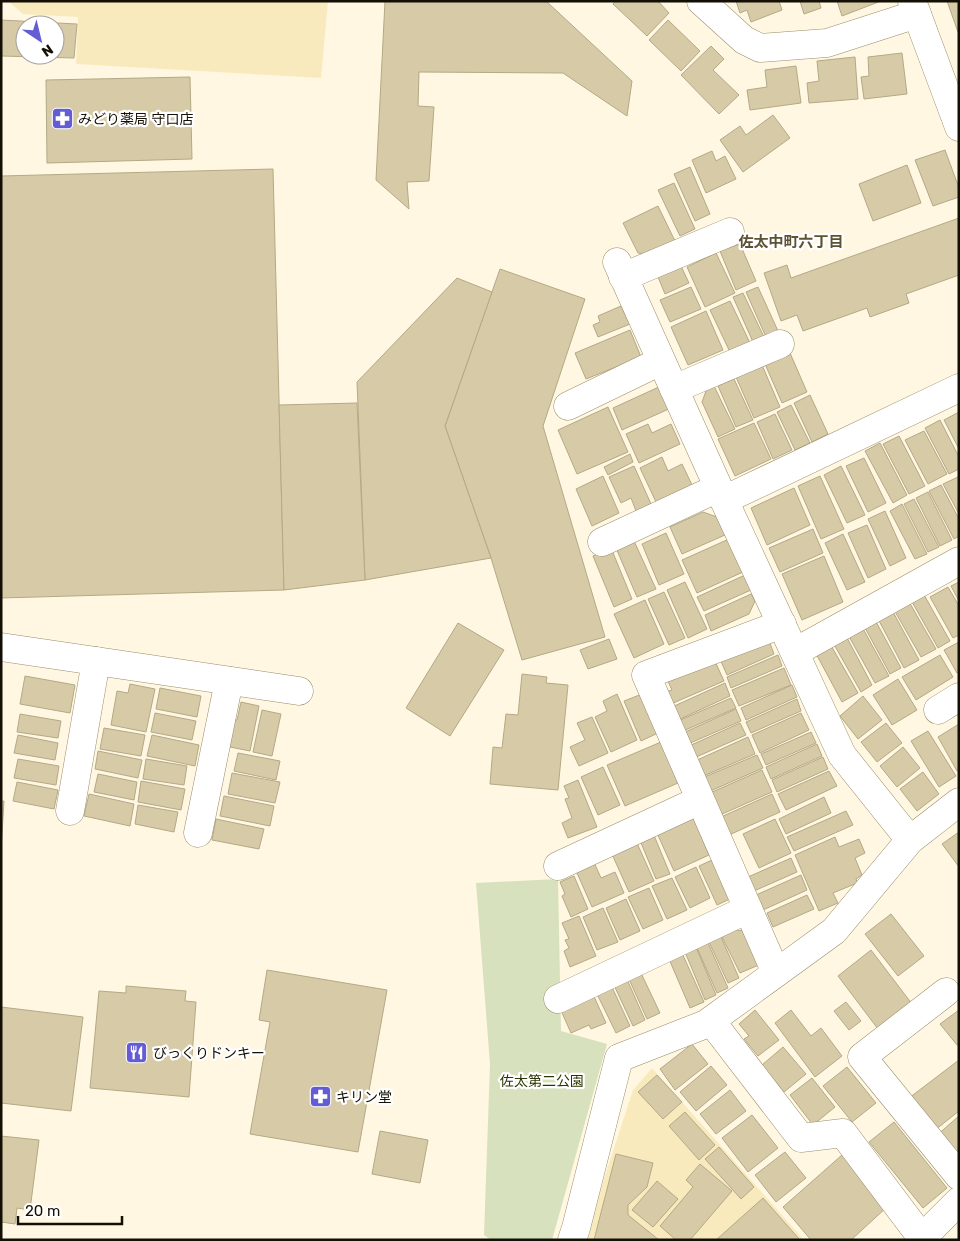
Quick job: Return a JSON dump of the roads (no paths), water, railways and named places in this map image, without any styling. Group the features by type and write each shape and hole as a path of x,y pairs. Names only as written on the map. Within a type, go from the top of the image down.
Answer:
{"street":[{"path":"702,1 744,40 760,48 827,43 915,8 957,119"},
{"path":"730,232 620,269 721,494 842,755 910,840"},
{"path":"674,390 780,344"},
{"path":"568,406 661,361"},
{"path":"602,542 721,494 959,388"},
{"path":"795,652 959,561"},
{"path":"776,973 646,675 782,624"},
{"path":"1,647 299,691"},
{"path":"70,811 96,661"},
{"path":"198,833 229,681"},
{"path":"558,866 700,800"},
{"path":"572,1240 619,1058 706,1024 834,931 910,840 959,802"},
{"path":"558,999 748,909"},
{"path":"946,992 862,1057 959,1176"},
{"path":"711,1021 801,1138 843,1133 921,1239 959,1201"}],"place":[{"name":"みどり薬局 守口店","path":"62,119"},
{"name":"びっくりドンキー","path":"137,1053"},
{"name":"キリン堂","path":"320,1097"}],"district":[{"name":"佐太中町六丁目","path":"791,242"}],"park label":[{"name":"佐太第二公園","path":"542,1081"}]}
